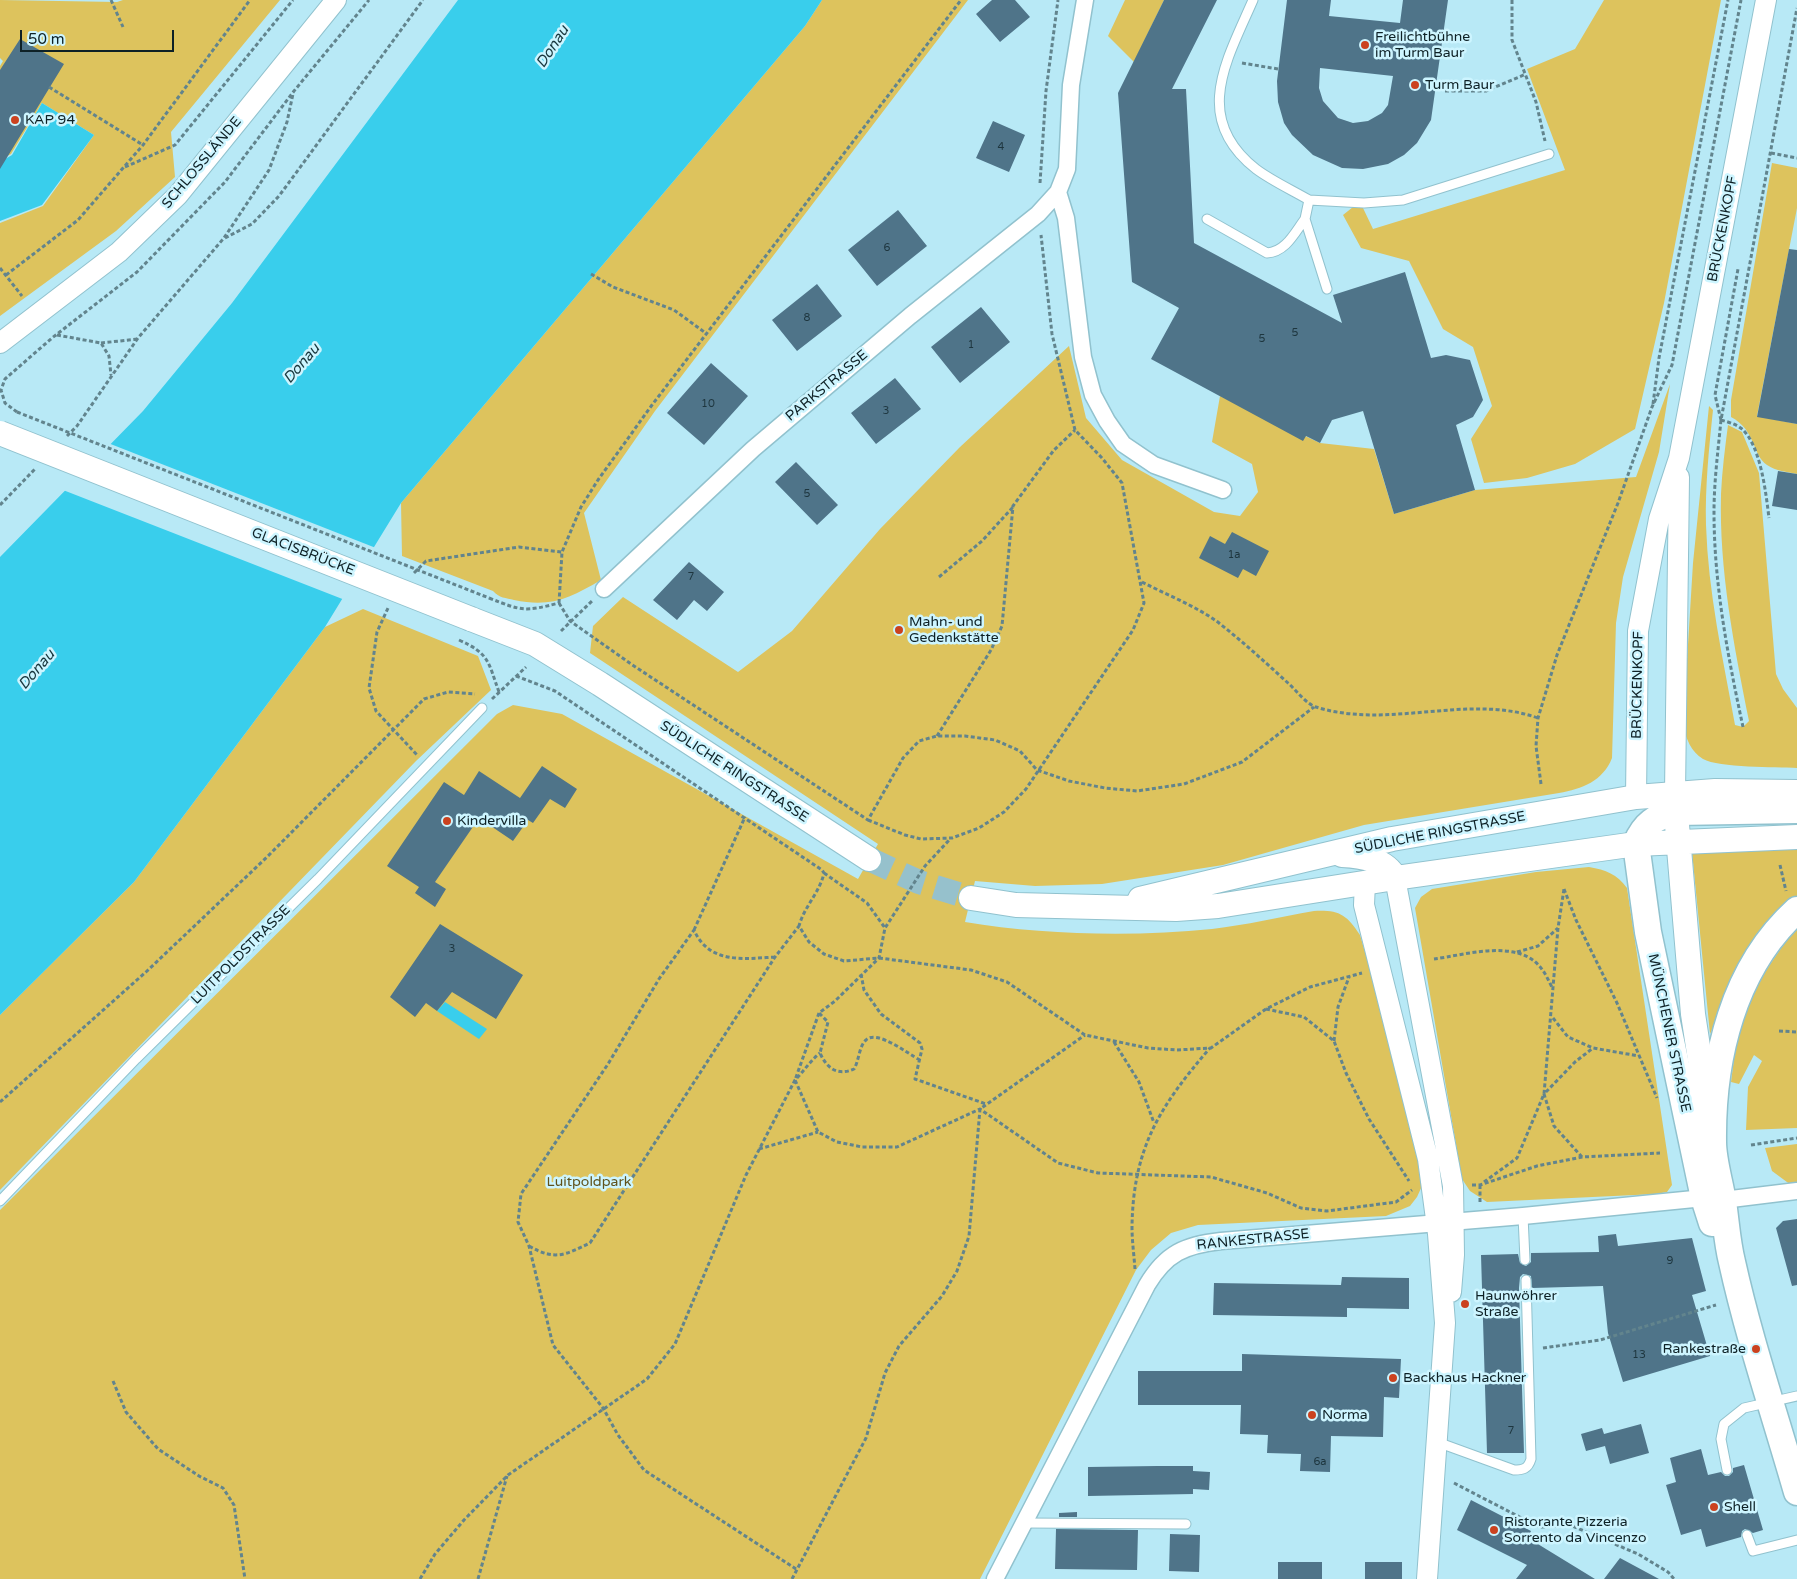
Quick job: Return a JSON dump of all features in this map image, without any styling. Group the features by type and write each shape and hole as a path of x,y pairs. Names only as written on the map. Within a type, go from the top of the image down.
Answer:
{"main road":[{"name":"GLACISBRÜCKE","path":"0,433 535,644 600,684"},
{"name":"SÜDLICHE RINGSTRASSE","path":"600,684 869,859"},
{"name":"SÜDLICHE RINGSTRASSE","path":"1086,907 1167,894 1392,839 1636,798 1676,803 1715,791 1797,792"},
{"name":"MÜNCHENER STRASSE","path":"1636,798 1636,844 1648,932 1713,1199 1797,1492"},
{"name":"MÜNCHENER STRASSE","path":"1676,803 1694,1014 1713,1143 1713,1199"},
{"path":"1636,844 1641,832 1676,803 1797,810"},
{"path":"1367,883 1391,870 1395,878 1636,844 1797,837"},
{"path":"1367,883 1382,847 1392,839"},
{"path":"1333,854 1367,883"},
{"name":"SÜDLICHE RINGSTRASSE","path":"970,898 1016,904 1176,909 1218,906 1367,883"},
{"path":"1713,1143 1717,1068 1734,1005 1754,962 1780,926 1792,904"}],"street":[{"name":"SCHLOSSLÄNDE","path":"0,343 119,252 178,195 336,0"},
{"path":"1085,0 1072,85 1067,169 1058,192 1066,218 1083,357 1093,395 1107,422 1123,444 1154,465 1223,490"},
{"name":"BRÜCKENKOPF","path":"1636,798 1638,631 1660,519 1679,458 1766,0"},
{"name":"PARKSTRASSE","path":"604,589 754,449 910,316 1038,214 1058,192"},
{"name":"BRÜCKENKOPF","path":"1676,803 1679,458"},
{"path":"1395,878 1453,1186 1445,1222"},
{"path":"1367,883 1428,1159 1445,1222 1453,1280 1445,1323 1427,1579"},
{"name":"RANKESTRASSE","path":"995,1579 1147,1285 1156,1270 1170,1256 1186,1247 1202,1243 1797,1191"}],"lane":[{"path":"1253,0 1226,60 1220,90 1219,118 1233,145 1256,169 1309,200 1364,203 1403,200 1549,154"},
{"path":"1207,219 1268,253 1274,252 1284,247 1305,219 1309,200"},
{"path":"1305,219 1327,289"},
{"name":"LUITPOLDSTRASSE","path":"0,1201 136,1059 318,880 482,708"},
{"path":"1523,1216 1525,1260"},
{"path":"1437,1442 1514,1470 1523,1470 1529,1466 1531,1459 1526,1280"},
{"path":"1727,1470 1721,1439 1724,1424 1744,1408 1797,1396"},
{"path":"1024,1523 1186,1524"},
{"path":"1748,1535 1753,1550 1797,1540"}],"path":[{"path":"112,0 123,27"},
{"path":"6,275 78,220 143,145 250,0"},
{"path":"124,167 175,145 293,0"},
{"path":"63,440 77,426 138,338 224,238 269,170 287,122 294,92 369,0"},
{"path":"224,238 252,224 279,196 423,0"},
{"path":"961,0 652,405 581,507 562,552 559,603 570,621 631,664 868,820 905,835 921,839 952,838 979,828 1004,812 1026,788 1133,630 1144,603 1142,582 1122,483 1102,458 1075,430 1052,334 1038,214 1046,91 1058,0"},
{"path":"1512,0 1512,40 1536,102 1541,130 1549,154"},
{"path":"1652,407 1659,358 1728,0"},
{"path":"1541,784 1536,746 1538,718 1557,655 1618,503 1652,407 1672,364 1741,0"},
{"path":"1743,728 1719,598 1714,512 1721,420 1797,8"},
{"path":"1226,60 1278,69"},
{"path":"1445,91 1486,91 1526,74"},
{"path":"49,87 143,145"},
{"path":"1771,153 1797,158"},
{"path":"0,270 22,296"},
{"path":"591,274 614,287 674,310 707,334"},
{"path":"57,335 101,343 138,338"},
{"path":"52,338 5,379 2,390 5,403 17,412 520,610 532,610 559,603"},
{"path":"101,343 108,356 111,375"},
{"path":"1721,420 1734,424 1746,434 1763,471 1769,518"},
{"path":"938,577 982,541 1013,506 1054,450 1075,430"},
{"path":"0,505 37,467"},
{"path":"937,736 991,650 1002,626 1013,506"},
{"path":"1142,582 1216,622 1248,647 1314,707 1344,714 1376,716 1469,710 1520,711 1538,718"},
{"path":"561,631 604,589"},
{"path":"455,638 480,649 488,663 499,692"},
{"path":"489,701 526,667"},
{"path":"516,676 555,692 745,817 867,904 885,928"},
{"path":"0,1102 154,965 267,857 424,699 448,692 478,694"},
{"path":"868,820 903,758 919,740 937,736 965,736 995,740 1020,751 1037,770 1069,781 1105,788 1137,791 1184,784 1242,762 1314,707"},
{"path":"745,817 694,930 659,979 608,1064 521,1194 518,1222 529,1246 553,1345 603,1408 618,1435 644,1470 796,1569"},
{"path":"420,1579 435,1554 464,1520 508,1475 647,1379 675,1344 746,1174 794,1080 818,1013 835,1001 879,958 885,928 925,866 952,838"},
{"path":"1780,865 1792,904"},
{"path":"529,1246 542,1254 562,1256 590,1243 774,957 799,926 803,911 822,882 824,873"},
{"path":"1657,1098 1617,1003 1576,920 1564,889 1558,928 1552,1018 1544,1094 1517,1158 1480,1185 1536,1166 1582,1157 1660,1153"},
{"path":"799,926 809,942 824,954 844,961 879,958 971,970 1007,982 1085,1035 1114,1042 1168,1049 1211,1048"},
{"path":"1434,959 1482,952 1517,952 1538,946 1558,928"},
{"path":"694,930 700,944 723,957 774,957"},
{"path":"1517,952 1540,967 1554,990"},
{"path":"1135,1274 1132,1227 1137,1173 1143,1148 1154,1124 1181,1082 1211,1048 1266,1009 1310,987 1363,973"},
{"path":"861,974 864,990 881,1014 920,1043 922,1049 915,1079 986,1104"},
{"path":"980,1109 1058,1163 1098,1173 1212,1177 1267,1193 1301,1208 1327,1211 1396,1202 1414,1188 1369,1119 1346,1073 1334,1041 1338,1008 1349,977"},
{"path":"1266,1009 1304,1017 1334,1041"},
{"path":"794,1080 805,1071 810,1061 820,1053 828,1022 818,1013"},
{"path":"1552,1018 1568,1037 1593,1048 1640,1056"},
{"path":"1778,1031 1797,1032"},
{"path":"794,1080 818,1132 837,1142 862,1147 897,1147 980,1109 1085,1035"},
{"path":"820,1053 828,1067 837,1072 846,1072 854,1069 862,1047 866,1040 872,1037 885,1039 920,1060"},
{"path":"1114,1042 1139,1082 1154,1124"},
{"path":"1544,1094 1575,1062 1593,1048"},
{"path":"1544,1094 1554,1126 1582,1157"},
{"path":"792,1579 866,1438 885,1373 899,1346 942,1296 957,1271 968,1236 980,1109"},
{"path":"758,1149 818,1132"},
{"path":"1751,1145 1797,1138"},
{"path":"1527,1350 1600,1340 1716,1305"},
{"path":"113,1381 126,1412 158,1449 199,1476 223,1488 234,1505 245,1579"},
{"path":"1435,1474 1535,1525 1542,1527 1570,1525 1638,1554 1668,1572 1674,1579"},
{"path":"478,1579 508,1475"}],"green space":[{"path":"0,0 117,2 123,0 280,0 171,132 175,177 116,231 0,316 0,223 43,206 94,135 42,103 11,154 0,160 0,66 3,61 0,58"},
{"path":"822,0 968,0 655,411 584,513 601,580 580,592 560,600 539,603 527,602 503,597 493,591 402,556 401,503 805,26"},
{"path":"1125,0 1164,0 1134,62 1108,36"},
{"path":"1604,0 1721,0 1664,303 1635,429 1575,464 1527,478 1484,483 1471,439 1492,406 1473,347 1443,329 1409,261 1361,248 1343,215 1353,207 1363,208 1373,229 1565,170 1527,69 1575,49"},
{"path":"1772,163 1797,168 1797,208 1757,416 1797,424 1797,474 1778,470 1762,461 1745,429 1731,417 1731,400"},
{"name":"Luitpoldpark","path":"1069,346 1086,418 1122,460 1214,512 1240,516 1258,492 1252,464 1212,442 1220,396 1320,443 1374,449 1394,514 1475,490 1636,477 1670,384 1659,452 1623,577 1616,623 1612,758 1603,773 1591,783 1568,791 1364,825 1223,865 1102,884 1035,886 975,881 965,922 1025,930 1120,934 1182,932 1238,925 1314,911 1330,911 1346,918 1360,935 1406,1091 1421,1161 1422,1186 1410,1206 1386,1216 1198,1225 1171,1233 1151,1250 1136,1270 980,1579 0,1579 0,1210 497,714 513,705 562,714 858,879 878,844 590,653 593,626 623,597 738,672 792,631 880,529 960,447"},
{"path":"1709,406 1713,410 1706,496 1707,550 1717,625 1735,725 1743,727 1749,721 1733,636 1722,551 1721,494 1728,425 1742,432 1759,473 1776,674 1783,689 1797,708 1797,768 1734,766 1711,762 1703,759 1692,749 1683,726 1693,563"},
{"path":"363,609 478,656 491,690 416,761 0,1190 0,1015 134,882 325,627"},
{"path":"1797,847 1797,898 1749,947 1710,1034 1692,852"},
{"path":"1589,867 1611,873 1627,888 1672,1185 1667,1192 1656,1194 1487,1202 1470,1191 1462,1179 1415,908 1421,897 1432,889 1536,872"},
{"path":"1797,925 1797,1128 1746,1130 1748,1087 1762,1061 1754,1055 1739,1084 1731,1082 1736,1043 1749,995"},
{"path":"1797,1144 1797,1184 1791,1185 1772,1171 1765,1148"}],"water":[{"name":"Donau","path":"458,0 822,0 805,26 401,503 325,627 134,882 0,1015 0,557 143,411 232,303"},
{"path":"42,103 94,135 42,205 0,221 0,162 12,155"},
{"path":"445,1002 487,1029 479,1039 437,1011"}],"pier":[{"path":"108,443 376,548 345,600 63,490"}],"building":[{"path":"992,0 1015,0 1030,17 1000,42 976,14"},
{"path":"1164,0 1217,0 1172,89 1186,89 1194,243 1342,323 1333,295 1405,272 1431,358 1446,355 1470,360 1483,400 1473,417 1456,425 1475,490 1394,514 1363,411 1332,420 1320,443 1306,436 1303,441 1151,359 1179,308 1132,282 1118,93"},
{"name":"Turm Baur","path":"1287,0 1331,0 1329,16 1400,23 1403,0 1448,0 1431,120 1417,143 1404,155 1388,164 1363,169 1342,168 1313,155 1292,135 1284,123 1278,102 1277,81","holes":["1320,68 1393,76 1388,105 1382,113 1368,121 1353,123 1338,118 1323,101 1319,88"]},
{"name":"KAP 94","path":"20,39 64,64 0,169 0,70"},
{"path":"993,121 1025,135 1009,172 976,158"},
{"path":"898,210 927,246 877,286 848,250"},
{"path":"1789,249 1797,250 1797,424 1757,417"},
{"path":"817,284 842,316 797,351 772,320"},
{"path":"981,307 1010,342 960,383 931,347"},
{"path":"711,363 748,396 704,445 667,413"},
{"path":"895,378 921,409 876,444 851,413"},
{"path":"796,462 838,505 817,525 775,482"},
{"path":"1778,471 1797,474 1797,510 1772,506"},
{"path":"1232,532 1269,551 1256,576 1243,569 1238,578 1199,558 1210,536 1225,544"},
{"path":"689,562 724,592 707,611 694,600 677,620 653,600"},
{"name":"Kindervilla","path":"542,766 577,789 565,808 550,799 533,823 528,820 513,841 479,818 435,882 446,889 435,907 415,893 419,887 387,866 444,782 464,795 479,771 520,798"},
{"path":"440,924 523,975 496,1019 452,992 437,1011 426,1003 415,1017 390,997"},
{"path":"1797,1219 1797,1285 1792,1286 1776,1228 1783,1221"},
{"path":"1616,1234 1618,1246 1692,1238 1706,1291 1692,1295 1710,1356 1623,1382 1608,1333 1603,1286 1532,1288 1531,1276 1523,1274 1520,1277 1519,1288 1524,1453 1487,1453 1481,1255 1518,1254 1520,1263 1526,1266 1531,1262 1531,1253 1599,1252 1598,1236"},
{"path":"1342,1277 1409,1278 1409,1309 1347,1308 1347,1317 1213,1315 1214,1283 1341,1285"},
{"name":"Norma","path":"1242,1354 1401,1359 1399,1398 1384,1397 1383,1437 1331,1436 1330,1472 1300,1471 1301,1454 1267,1453 1268,1435 1240,1434 1241,1405 1138,1405 1138,1371 1242,1371"},
{"path":"1641,1424 1649,1453 1610,1464 1605,1446 1586,1451 1581,1434 1602,1428 1604,1434"},
{"name":"Shell","path":"1701,1449 1708,1475 1721,1472 1725,1476 1729,1476 1733,1472 1733,1468 1744,1465 1763,1530 1753,1533 1745,1529 1742,1531 1741,1537 1706,1547 1701,1529 1681,1535 1666,1485 1676,1482 1670,1458"},
{"path":"1193,1466 1193,1471 1210,1472 1209,1490 1193,1489 1193,1494 1088,1496 1088,1467"},
{"path":"1471,1500 1531,1531 1528,1538 1595,1579 1516,1579 1527,1565 1457,1530"},
{"path":"1077,1512 1077,1517 1059,1517 1059,1513"},
{"path":"1056,1529 1138,1530 1137,1570 1055,1569"},
{"path":"1170,1534 1200,1535 1199,1572 1169,1571"},
{"path":"1620,1558 1659,1579 1604,1579"},
{"path":"1278,1562 1322,1562 1322,1579 1278,1579"},
{"path":"1365,1562 1402,1562 1402,1579 1365,1579"}],"tunnel":[{"path":"869,859 919,882 971,898"}],"place":[{"name":"Freilichtbühne im Turm Baur","path":"1365,45"},
{"name":"Turm Baur","path":"1415,85"},
{"name":"KAP 94","path":"15,120"},
{"name":"Mahn- und Gedenkstätte","path":"899,630"},
{"name":"Kindervilla","path":"447,821"},
{"name":"Haunwöhrer Straße","path":"1465,1304"},
{"name":"Rankestraße","path":"1756,1349"},
{"name":"Backhaus Hackner","path":"1393,1378"},
{"name":"Norma","path":"1312,1415"},
{"name":"Shell","path":"1714,1507"},
{"name":"Ristorante Pizzeria Sorrento da Vincenzo","path":"1494,1530"}]}
